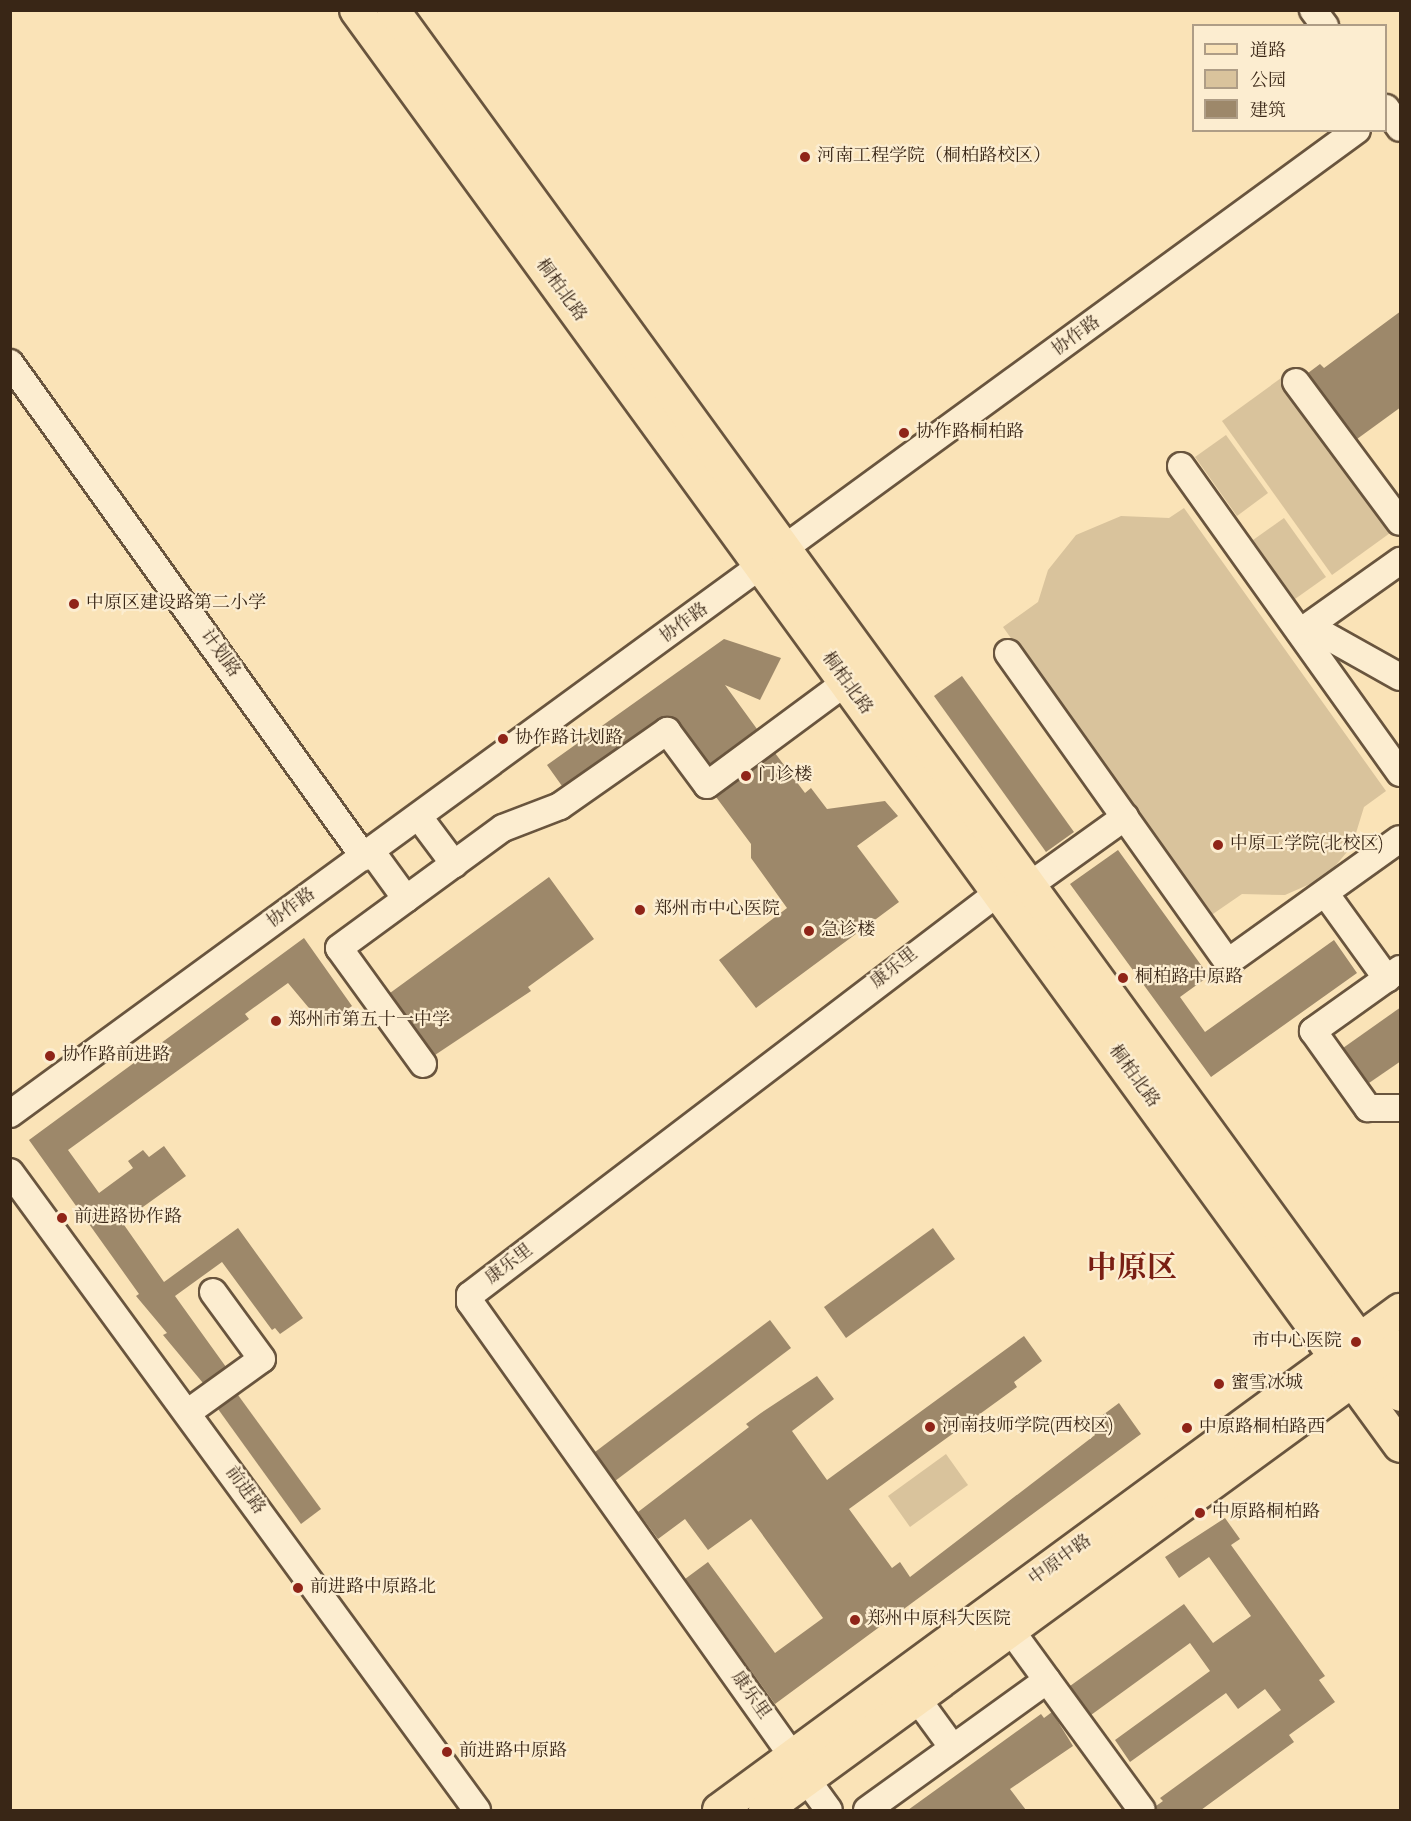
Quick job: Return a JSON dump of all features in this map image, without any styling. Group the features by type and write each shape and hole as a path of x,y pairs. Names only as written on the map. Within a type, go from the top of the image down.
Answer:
{"main road":[{"name":"桐柏北路","path":"356,10 774,559 1030,885 1366,1357"},
{"name":"桐柏北路","path":"393,10 774,559 846,682 999,892 1366,1357"},
{"name":"中原中路","path":"719,1810 800,1768 918,1700 1012,1632 1366,1357 1401,1310"},
{"name":"中原中路","path":"765,1810 800,1768 1366,1357"},
{"path":"1366,1357 1401,1395"},
{"path":"1366,1357 1401,1446"}],"street":[{"path":"1313,10 1323,24"},
{"name":"协作路","path":"10,1114 774,559 1354,132"},
{"name":"计划路","path":"10,363 368,854 406,899"},
{"path":"1296,382 1401,522"},
{"path":"1181,465 1304,629 1401,773"},
{"path":"1304,629 1401,561"},
{"path":"1304,629 1401,677"},
{"path":"1008,653 1228,962 1401,839"},
{"path":"423,1064 339,948 503,828 560,806 667,731 707,785 846,682"},
{"path":"419,817 454,864"},
{"path":"1030,885 1125,817"},
{"name":"康乐里","path":"800,1768 470,1302 470,1295 999,892"},
{"path":"1325,893 1394,974 1313,1031 1368,1108 1401,1108"},
{"name":"前进路","path":"10,1172 477,1810"},
{"path":"187,1413 262,1359 213,1292"},
{"path":"1012,1632 1142,1810"},
{"path":"867,1810 1047,1680"},
{"path":"918,1700 953,1748"},
{"path":"800,1768 829,1810"}],"green space":[{"path":"1288,373 1397,528 1332,575 1222,421"},
{"path":"1226,435 1268,493 1237,516 1195,457"},
{"path":"1184,508 1386,791 1364,807 1352,846 1326,877 1285,895 1242,894 1210,916 1003,627 1038,602 1048,570 1076,535 1121,516 1169,518"},
{"path":"1284,518 1326,577 1295,599 1253,540"},
{"path":"946,1454 968,1485 910,1527 888,1496"}],"building":[{"path":"1401,311 1401,407 1357,439 1308,373 1320,364 1324,368"},
{"path":"724,639 781,658 760,700 725,685 757,729 710,764 679,722 665,716 562,786 547,765"},
{"path":"962,676 1074,832 1046,852 934,696"},
{"path":"775,753 805,793 811,788 827,809 885,801 898,816 857,846 899,902 756,1008 719,960 787,908 751,858 751,844 716,797"},
{"path":"1118,850 1209,976 1180,997 1205,1032 1334,940 1357,973 1211,1077 1070,884"},
{"path":"549,877 594,939 528,987 531,991 435,1055 390,993"},
{"path":"304,938 352,1006 324,1026 288,983 245,1014 249,1019 68,1150 99,1193 133,1168 128,1161 143,1150 149,1157 164,1146 186,1176 122,1222 164,1282 238,1228 303,1318 280,1334 275,1328 272,1330 222,1262 175,1296 226,1367 203,1383 163,1335 167,1333 136,1296 139,1294 29,1140"},
{"path":"1401,1007 1401,1061 1369,1083 1343,1048"},
{"path":"933,1228 955,1259 846,1338 824,1307"},
{"path":"770,1320 791,1348 615,1481 595,1452"},
{"path":"1024,1336 1042,1361 1014,1382 1017,1387 849,1509 892,1568 900,1562 910,1577 1095,1435 1088,1426 1119,1403 1141,1434 775,1704 685,1579 708,1562 775,1653 823,1618 751,1519 708,1550 685,1519 658,1539 638,1512 749,1427 746,1424 817,1376 834,1399 792,1431 827,1480"},
{"path":"238,1395 321,1509 301,1524 218,1409"},
{"path":"1225,1518 1240,1539 1231,1545 1325,1676 1319,1680 1335,1702 1289,1735 1294,1742 1201,1810 1157,1810 1156,1806 1163,1801 1160,1798 1281,1710 1265,1689 1238,1709 1226,1693 1130,1762 1115,1740 1210,1671 1190,1643 1091,1715 1070,1686 1184,1604 1213,1643 1251,1616 1209,1557 1179,1578 1165,1557"},
{"path":"1052,1712 1073,1746 1010,1789 1026,1810 908,1810 1041,1714 1044,1718"}],"place":[{"name":"河南工程学院（桐柏路校区）","path":"805,157"},
{"name":"协作路桐柏路","path":"904,433"},
{"name":"中原区建设路第二小学","path":"74,604"},
{"name":"协作路计划路","path":"503,739"},
{"name":"门诊楼","path":"746,776"},
{"name":"中原工学院(北校区)","path":"1218,845"},
{"name":"郑州市中心医院","path":"640,910"},
{"name":"急诊楼","path":"809,931"},
{"name":"桐柏路中原路","path":"1123,978"},
{"name":"郑州市第五十一中学","path":"276,1021"},
{"name":"协作路前进路","path":"50,1056"},
{"name":"前进路协作路","path":"62,1218"},
{"name":"市中心医院","path":"1356,1342"},
{"name":"蜜雪冰城","path":"1219,1384"},
{"name":"河南技师学院(西校区)","path":"930,1427"},
{"name":"中原路桐柏路西","path":"1187,1428"},
{"name":"中原路桐柏路","path":"1200,1513"},
{"name":"前进路中原路北","path":"298,1588"},
{"name":"郑州中原科大医院","path":"855,1620"},
{"name":"前进路中原路","path":"447,1752"}],"district":[{"name":"中原区","path":"1132,1269"}]}
